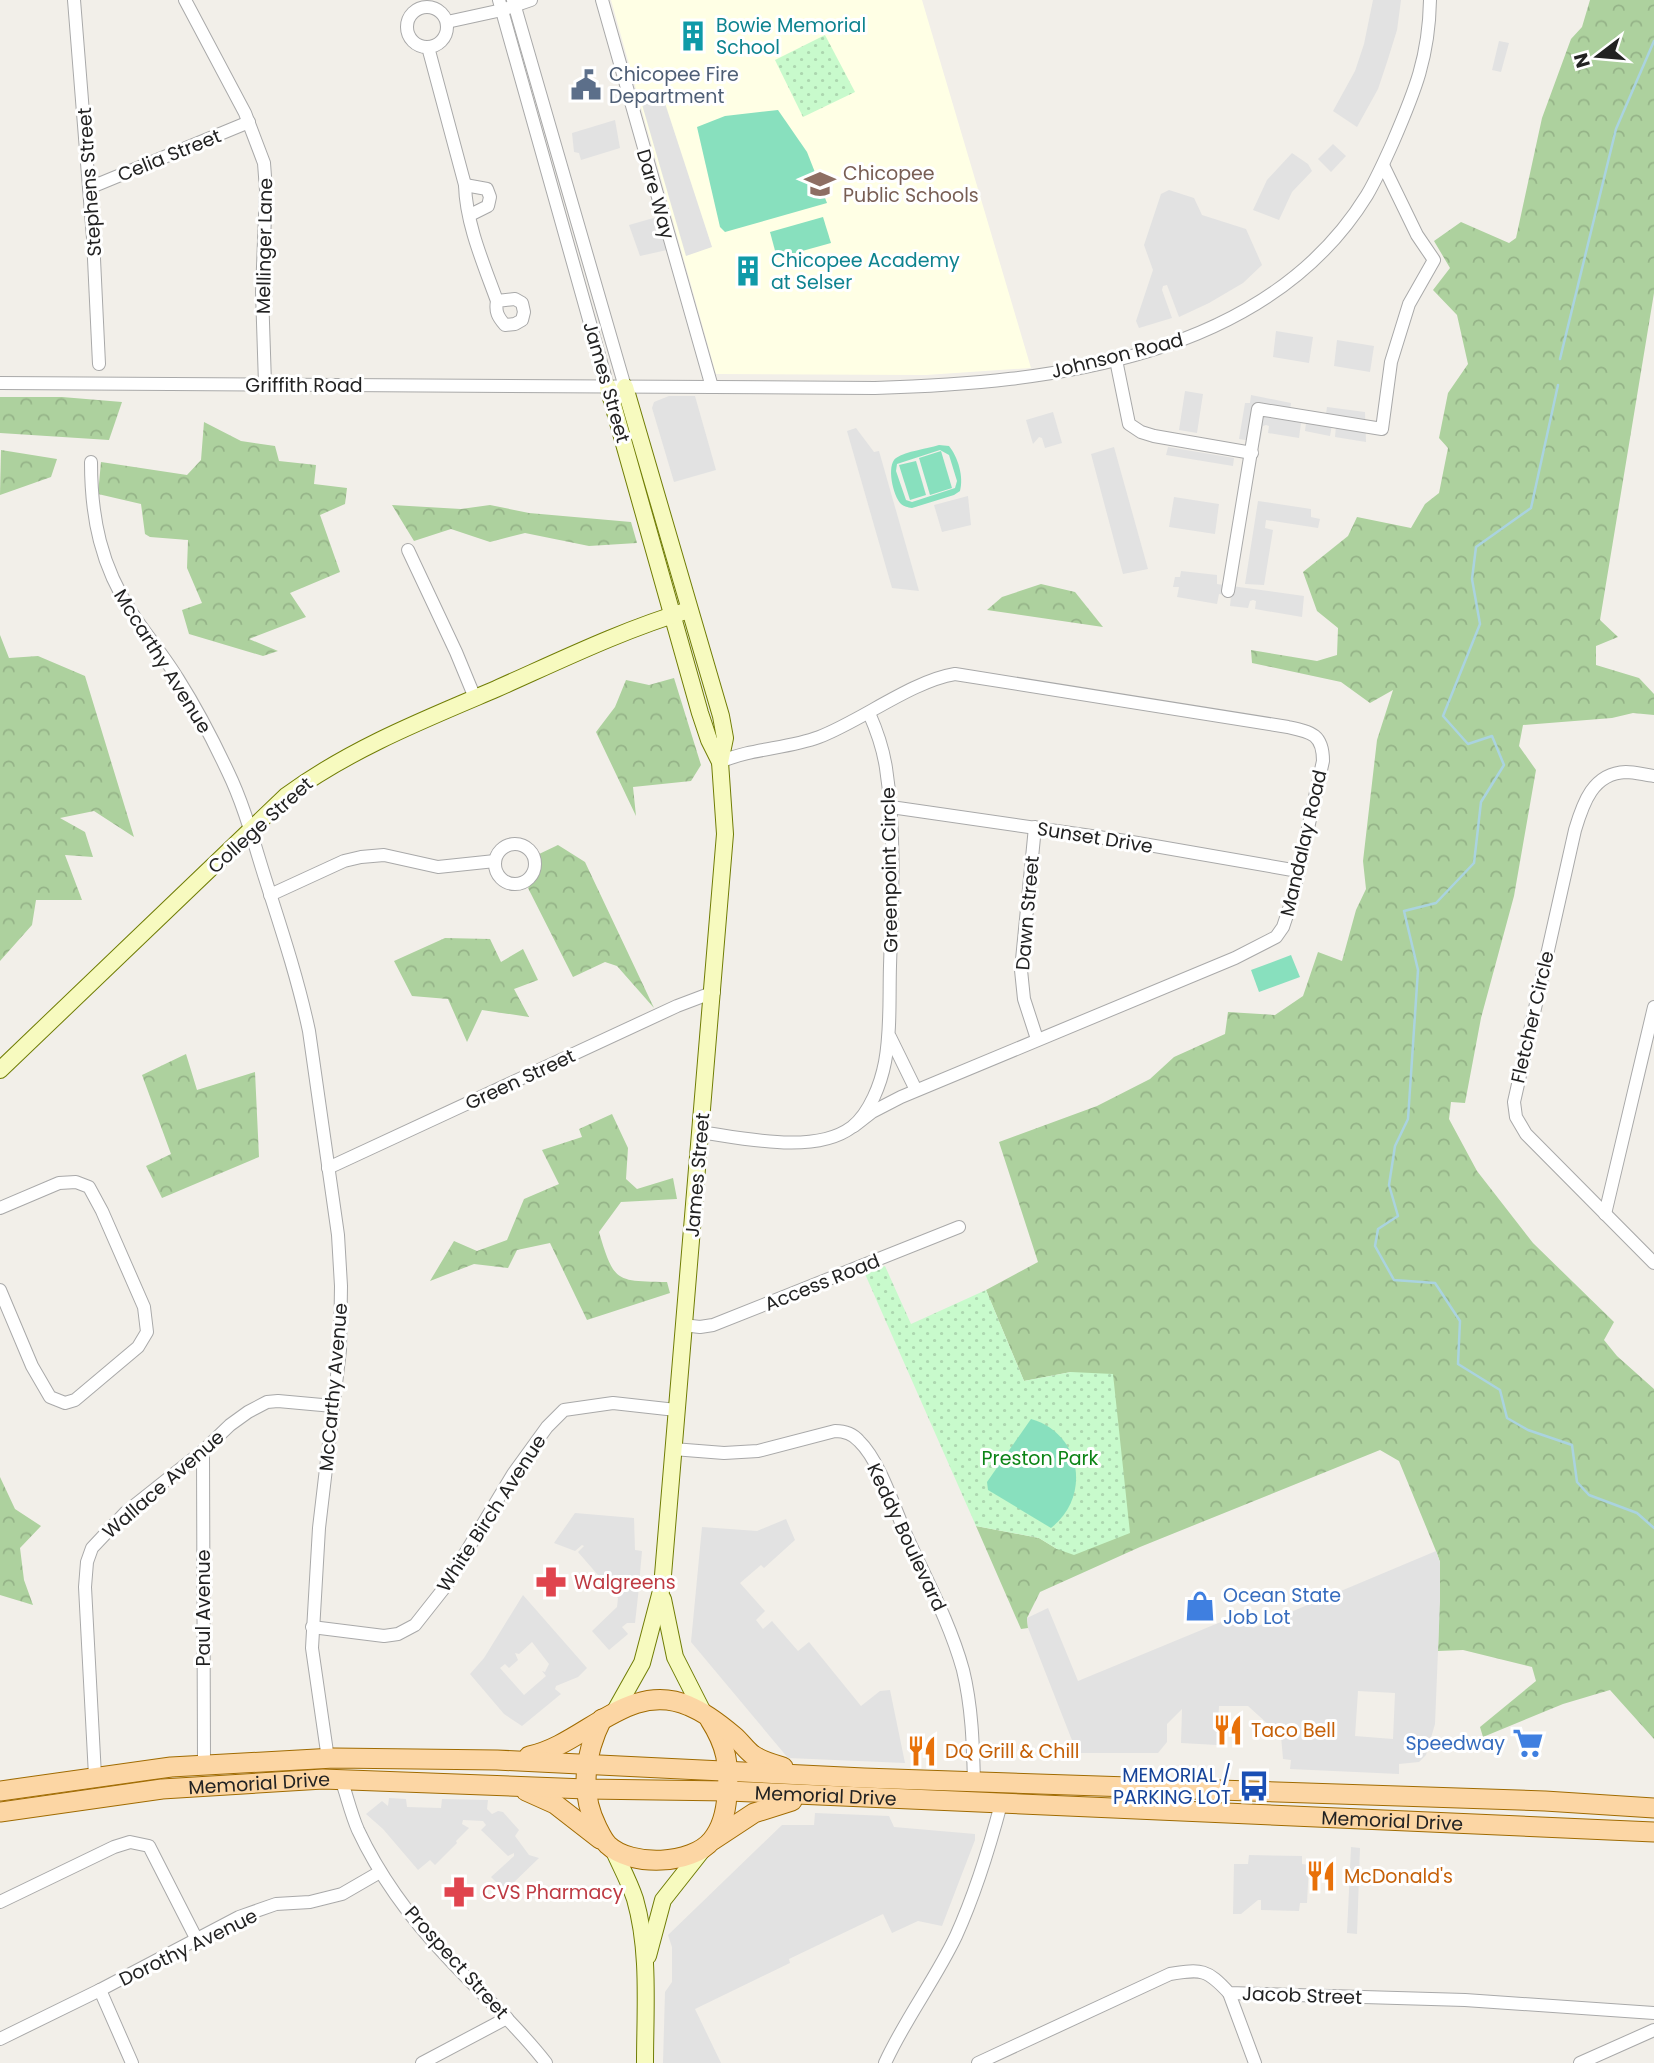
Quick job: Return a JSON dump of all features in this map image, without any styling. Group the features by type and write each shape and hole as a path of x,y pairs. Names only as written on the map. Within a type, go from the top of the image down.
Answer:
{"main road":[{"name":"James Street","path":"608,387 671,615 709,740 720,762"},
{"name":"James Street","path":"609,1715 642,1663 662,1587 725,834 720,762 725,738 721,716 625,387"},
{"name":"College Street","path":"0,1070 286,796 330,765 386,737 614,636 689,610"},
{"name":"James Street","path":"662,1587 674,1657 707,1717"},
{"path":"497,1760 546,1752 609,1715 637,1703 666,1700 688,1705 707,1717 734,1736 751,1754 804,1774"},
{"path":"609,1715 592,1742 587,1764 586,1789 589,1809 636,1903 645,1965 645,2063"},
{"path":"645,1965 663,1900 708,1844 724,1817 729,1770 721,1737 707,1717"},
{"name":"Memorial Drive","path":"0,1791 95,1776 204,1765 328,1759 497,1760 974,1782 1654,1808"},
{"name":"Memorial Drive","path":"0,1812 162,1789 249,1782 341,1779 586,1789 728,1791 1654,1832"},
{"path":"495,1784 543,1797 609,1846 631,1857 651,1861 683,1857 763,1809 817,1797"},
{"path":"1261,1791 1263,1815"}],"street":[{"name":"Stephens Street","path":"74,0 99,364"},
{"name":"Mellinger Lane","path":"185,0 249,122 262,156 266,181 262,292 265,384"},
{"path":"447,22 507,4 531,0"},
{"name":"Dare Way","path":"602,0 712,387"},
{"name":"Johnson Road","path":"608,387 862,388 956,384 1043,374 1116,360 1181,341 1209,329 1256,304 1305,267 1341,229 1367,194 1415,92 1428,40 1430,0"},
{"path":"432,4 447,22 446,34 439,43 428,47 414,41 408,28 412,14 432,4"},
{"name":"James Street","path":"507,4 608,387"},
{"name":"James Street","path":"507,4 625,387"},
{"path":"428,47 465,185 465,198 497,301"},
{"name":"Celia Street","path":"89,188 249,122"},
{"path":"1228,591 1258,409 1382,429 1391,362 1409,304 1434,260 1417,235 1383,164"},
{"path":"465,185 486,189 490,197 488,206 470,215"},
{"path":"1116,360 1129,424 1154,436 1252,453"},
{"name":"Griffith Road","path":"0,383 608,387"},
{"name":"Mccarthy Avenue","path":"91,462 91,500 111,578 131,612 177,676 230,775 270,895"},
{"path":"408,550 475,698"},
{"name":"Mandalay Road","path":"720,762 736,755 818,737 945,676 968,675 1303,730 1317,738 1322,747 1323,756 1298,871 1283,927 1276,937 1235,958 916,1090 872,1112 854,1126"},
{"name":"Greenpoint Circle","path":"854,1126 880,1083 886,1061 888,1031 891,807 881,742 869,713"},
{"name":"Fletcher Circle","path":"1654,776 1619,773 1602,780 1587,796 1575,830 1514,1096 1515,1113 1526,1134 1654,1262"},
{"name":"Sunset Drive","path":"891,807 1035,827 1298,871"},
{"name":"Dawn Street","path":"1035,827 1021,977 1024,999 1037,1040"},
{"path":"270,895 344,861 360,857 384,855 438,867 495,861"},
{"name":"McCarthy Avenue","path":"270,895 306,1017 338,1235 341,1286 340,1350 319,1528 312,1648 328,1759"},
{"name":"Green Street","path":"328,1168 677,1006 713,992"},
{"path":"1605,1214 1654,1007"},
{"name":"Greenpoint Circle","path":"888,1031 897,1055 916,1090"},
{"path":"701,1132 748,1139 800,1142 834,1136 854,1126"},
{"path":"0,1208 59,1183 76,1182 89,1187 102,1210 144,1307 147,1332 138,1347 75,1400 65,1403 50,1397 32,1366 0,1290"},
{"name":"Access Road","path":"683,1325 713,1325 959,1227"},
{"name":"Wallace Avenue","path":"95,1776 85,1587 87,1562 92,1548 125,1513 203,1451 230,1424 248,1412 267,1402 278,1401 333,1406"},
{"name":"White Birch Avenue","path":"313,1628 384,1636 398,1634 415,1625 445,1587 513,1474 547,1427 564,1410 613,1403 676,1410"},
{"name":"Keddy Boulevard","path":"673,1449 724,1453 758,1451 835,1431 848,1433 859,1441 871,1457 887,1489 937,1599 956,1650 970,1704 974,1782"},
{"name":"Paul Avenue","path":"203,1451 204,1765"},
{"name":"Prospect Street","path":"341,1779 357,1829 380,1872 416,1922 547,2063"},
{"path":"886,2063 897,2036 923,1997 956,1936 985,1861 1001,1804"},
{"path":"0,1902 114,1847 130,1842 149,1846 197,1940"},
{"name":"Dorothy Avenue","path":"0,2039 239,1917 276,1904 310,1902 342,1894 380,1872"},
{"name":"Jacob Street","path":"980,2063 1170,1974 1190,1971 1207,1973 1229,1993 1465,2000 1654,2013"},
{"path":"100,1990 132,2063"},
{"path":"1229,1993 1255,2063"},
{"path":"422,2063 507,2018"},
{"path":"1580,2063 1654,2030"}],"shaded area":[{"name":"Chicopee Public Schools","path":"611,0 922,0 1031,368 926,375 716,374"},
{"path":"1373,0 1401,0 1397,30 1378,89 1357,127 1333,111 1355,71"},
{"path":"1499,41 1509,43 1501,72 1492,70"},
{"path":"662,94 712,247 686,256 641,101"},
{"path":"615,120 620,148 581,160 579,153 574,152 572,133"},
{"path":"1333,144 1346,156 1331,172 1318,159"},
{"path":"1292,153 1308,164 1312,171 1292,192 1279,220 1253,210 1267,180"},
{"path":"1169,190 1194,198 1202,215 1246,229 1262,265 1243,283 1179,317 1167,285 1163,286 1172,318 1139,328 1136,321 1153,270 1144,245 1161,194"},
{"path":"657,217 667,250 640,256 629,225"},
{"path":"1276,331 1313,337 1309,363 1273,357"},
{"path":"1337,340 1374,346 1370,372 1334,366"},
{"path":"1185,391 1203,394 1197,433 1179,430"},
{"path":"1251,395 1291,403 1290,411 1326,414 1327,407 1365,412 1366,442 1335,437 1336,426 1332,425 1330,436 1305,431 1304,422 1301,423 1299,438 1268,433 1269,426 1266,425 1263,426 1260,442 1239,439 1245,403 1250,403"},
{"path":"669,396 695,396 716,470 674,482 652,408 654,402"},
{"path":"1053,412 1062,443 1045,448 1042,438 1039,437 1033,444 1026,420"},
{"path":"856,428 874,452 879,451 919,591 892,588 847,431"},
{"path":"1114,447 1148,569 1123,574 1091,454"},
{"path":"1168,447 1234,458 1233,466 1166,455"},
{"path":"968,496 971,525 942,532 934,505"},
{"path":"1174,497 1219,504 1215,534 1169,527"},
{"path":"1258,501 1311,509 1311,517 1320,519 1318,528 1266,520 1265,528 1273,530 1264,585 1245,584"},
{"path":"1181,571 1217,575 1217,584 1304,596 1302,617 1255,609 1256,601 1253,600 1248,608 1230,606 1231,596 1219,594 1217,604 1177,597 1179,587 1173,587 1175,577 1180,577"},
{"path":"575,1513 634,1518 635,1550 642,1551 639,1585 632,1585 639,1587 635,1623 627,1623 622,1627 628,1634 609,1650 592,1631 617,1607 618,1598 578,1552 584,1546 575,1551 554,1543"},
{"path":"786,1519 795,1540 764,1568 761,1565 740,1583 765,1611 756,1620 763,1629 772,1621 798,1651 809,1642 861,1706 880,1691 890,1690 905,1763 788,1758 691,1642 702,1527 757,1531"},
{"path":"1436,1551 1440,1562 1440,1602 1435,1724 1426,1755 1419,1762 1399,1764 1399,1774 1290,1769 1291,1760 1283,1759 1281,1736 1248,1706 1219,1706 1217,1745 1181,1743 1182,1709 1167,1724 1167,1742 1158,1753 1077,1753 1028,1628 1027,1618 1048,1608 1078,1681 1245,1612 1253,1628","holes":["1358,1691 1395,1693 1393,1739 1355,1736"]},
{"path":"523,1595 587,1668 578,1677 556,1686 555,1689 561,1694 522,1726 504,1714 470,1674 484,1658","holes":["532,1642 549,1664 545,1672 542,1671 546,1676 524,1695 500,1668 505,1664 509,1668 518,1660 515,1653 519,1654"]},
{"path":"389,1798 406,1799 407,1807 441,1808 442,1799 488,1800 487,1809 492,1814 503,1812 519,1830 515,1836 529,1855 539,1858 508,1888 499,1885 491,1877 514,1853 508,1856 481,1830 486,1825 483,1821 463,1820 462,1824 469,1828 457,1843 435,1865 430,1860 418,1870 383,1829 366,1814 382,1801 388,1806"},
{"path":"815,1813 889,1816 894,1827 975,1834 942,1926 918,1921 892,1933 883,1914 789,1959 790,1963 695,2009 721,2063 663,2063 665,1992 672,1982 672,1947 668,1935 782,1825 814,1825"},
{"path":"1351,1847 1360,1848 1357,1934 1347,1933"},
{"path":"1249,1855 1302,1856 1302,1864 1309,1865 1307,1903 1300,1903 1299,1911 1261,1910 1261,1900 1258,1900 1241,1914 1233,1914 1234,1864 1248,1864"}],"green space":[{"path":"1590,0 1654,0 1654,293 1600,620 1618,637 1596,646 1596,665 1639,678 1654,694 1654,715 1633,713 1612,718 1523,725 1519,746 1536,770 1514,896 1481,1018 1465,1103 1451,1102 1449,1119 1477,1171 1533,1243 1614,1322 1604,1340 1617,1356 1654,1389 1654,1739 1610,1690 1563,1704 1483,1737 1480,1727 1536,1681 1532,1667 1463,1650 1438,1651 1440,1562 1399,1461 1380,1450 1140,1547 1040,1592 1027,1618 1028,1628 1021,1629 976,1526 1039,1538 1057,1549 1071,1372 1024,1381 986,1290 1038,1262 999,1142 1097,1106 1150,1079 1174,1057 1225,1034 1228,1012 1275,1015 1303,996 1318,952 1342,961 1356,910 1366,889 1363,861 1377,740 1393,690 1370,703 1341,682 1252,663 1251,650 1317,661 1337,655 1338,628 1317,611 1303,572 1348,536 1357,517 1411,528 1425,504 1439,493 1448,448 1439,438 1448,393 1468,364 1457,315 1433,290 1450,268 1434,241 1461,222 1509,243 1516,238 1542,118 1571,39 1582,27"},
{"path":"825,35 855,92 803,117 775,60"},
{"path":"778,110 807,152 827,203 725,232 720,227 697,127 725,116"},
{"path":"823,217 831,243 777,258 770,232"},
{"path":"0,397 62,397 122,402 109,440 0,433"},
{"path":"204,422 241,441 275,446 279,461 316,465 314,484 347,488 345,504 320,515 340,572 290,593 306,617 249,639 278,651 263,656 189,634 182,610 202,603 187,568 188,540 150,537 145,534 141,504 98,494 101,462 187,475 201,460"},
{"path":"939,445 949,446 957,461 961,474 960,491 912,508 904,506 893,488 893,462 906,454","holes":["940,450 949,455 957,481 955,488 912,502 906,500 896,471 897,464"]},
{"path":"1,450 57,459 51,477 0,495"},
{"path":"941,451 952,488 930,495 919,458"},
{"path":"916,461 926,495 910,500 899,465"},
{"path":"392,505 461,509 490,505 529,513 631,522 637,543 589,546 525,533 490,542 451,529 414,541"},
{"path":"1041,584 1075,592 1103,627 987,610 1002,597"},
{"path":"0,635 9,658 38,656 85,676 134,837 94,811 60,818 85,832 93,857 65,855 82,900 36,900 32,925 0,961"},
{"path":"674,678 701,765 691,781 633,787 636,816 596,732 615,707 626,680 649,685"},
{"path":"558,845 585,862 654,1008 617,966 605,962 573,977 528,888 540,870 537,855"},
{"path":"445,938 490,939 501,962 523,949 538,980 514,989 529,1017 482,1010 467,1042 448,999 412,996 394,961"},
{"path":"1291,955 1300,977 1259,992 1251,970"},
{"path":"186,1054 197,1090 255,1072 259,1157 162,1198 146,1166 171,1154 142,1075"},
{"path":"612,1114 628,1148 626,1179 637,1189 673,1178 677,1199 621,1202 599,1232 604,1249 614,1270 620,1276 637,1281 667,1282 670,1293 587,1320 550,1243 517,1250 508,1268 474,1264 430,1281 454,1241 477,1251 507,1240 524,1199 559,1184 542,1150 582,1137 579,1129"},
{"name":"Preston Park","path":"885,1266 911,1324 986,1290 1024,1381 1071,1372 1113,1374 1130,1533 1074,1555 1039,1538 976,1526 865,1274"},
{"path":"1031,1419 1048,1426 1061,1437 1070,1451 1075,1467 1076,1483 1072,1499 1064,1515 1051,1528 988,1490 987,1482"},
{"path":"0,1477 15,1509 41,1526 20,1548 24,1580 33,1605 0,1595"}],"waterway":[{"path":"1560,359 1616,129 1654,41"},
{"path":"1558,385 1531,508 1476,547 1472,579 1480,624 1443,716 1468,744 1492,736 1504,765 1481,802 1474,863 1436,903 1404,911 1418,970 1408,1119 1395,1146 1389,1185 1398,1216 1378,1229 1375,1246 1394,1280 1435,1283 1460,1321 1458,1364 1500,1390 1507,1418 1528,1430 1572,1445 1577,1482 1589,1495 1637,1513 1654,1528"}],"place":[{"name":"Bowie Memorial School","path":"693,36"},
{"name":"Chicopee Fire Department","path":"586,85"},
{"name":"Chicopee Public Schools","path":"820,184"},
{"name":"Chicopee Academy at Selser","path":"748,271"},
{"name":"Walgreens","path":"551,1582"},
{"name":"Ocean State Job Lot","path":"1200,1606"},
{"name":"Taco Bell","path":"1228,1730"},
{"name":"Speedway","path":"1528,1743"},
{"name":"DQ Grill & Chill","path":"922,1751"},
{"name":"MEMORIAL / PARKING LOT","path":"1254,1786"},
{"name":"McDonald's","path":"1321,1876"},
{"name":"CVS Pharmacy","path":"459,1892"}]}
